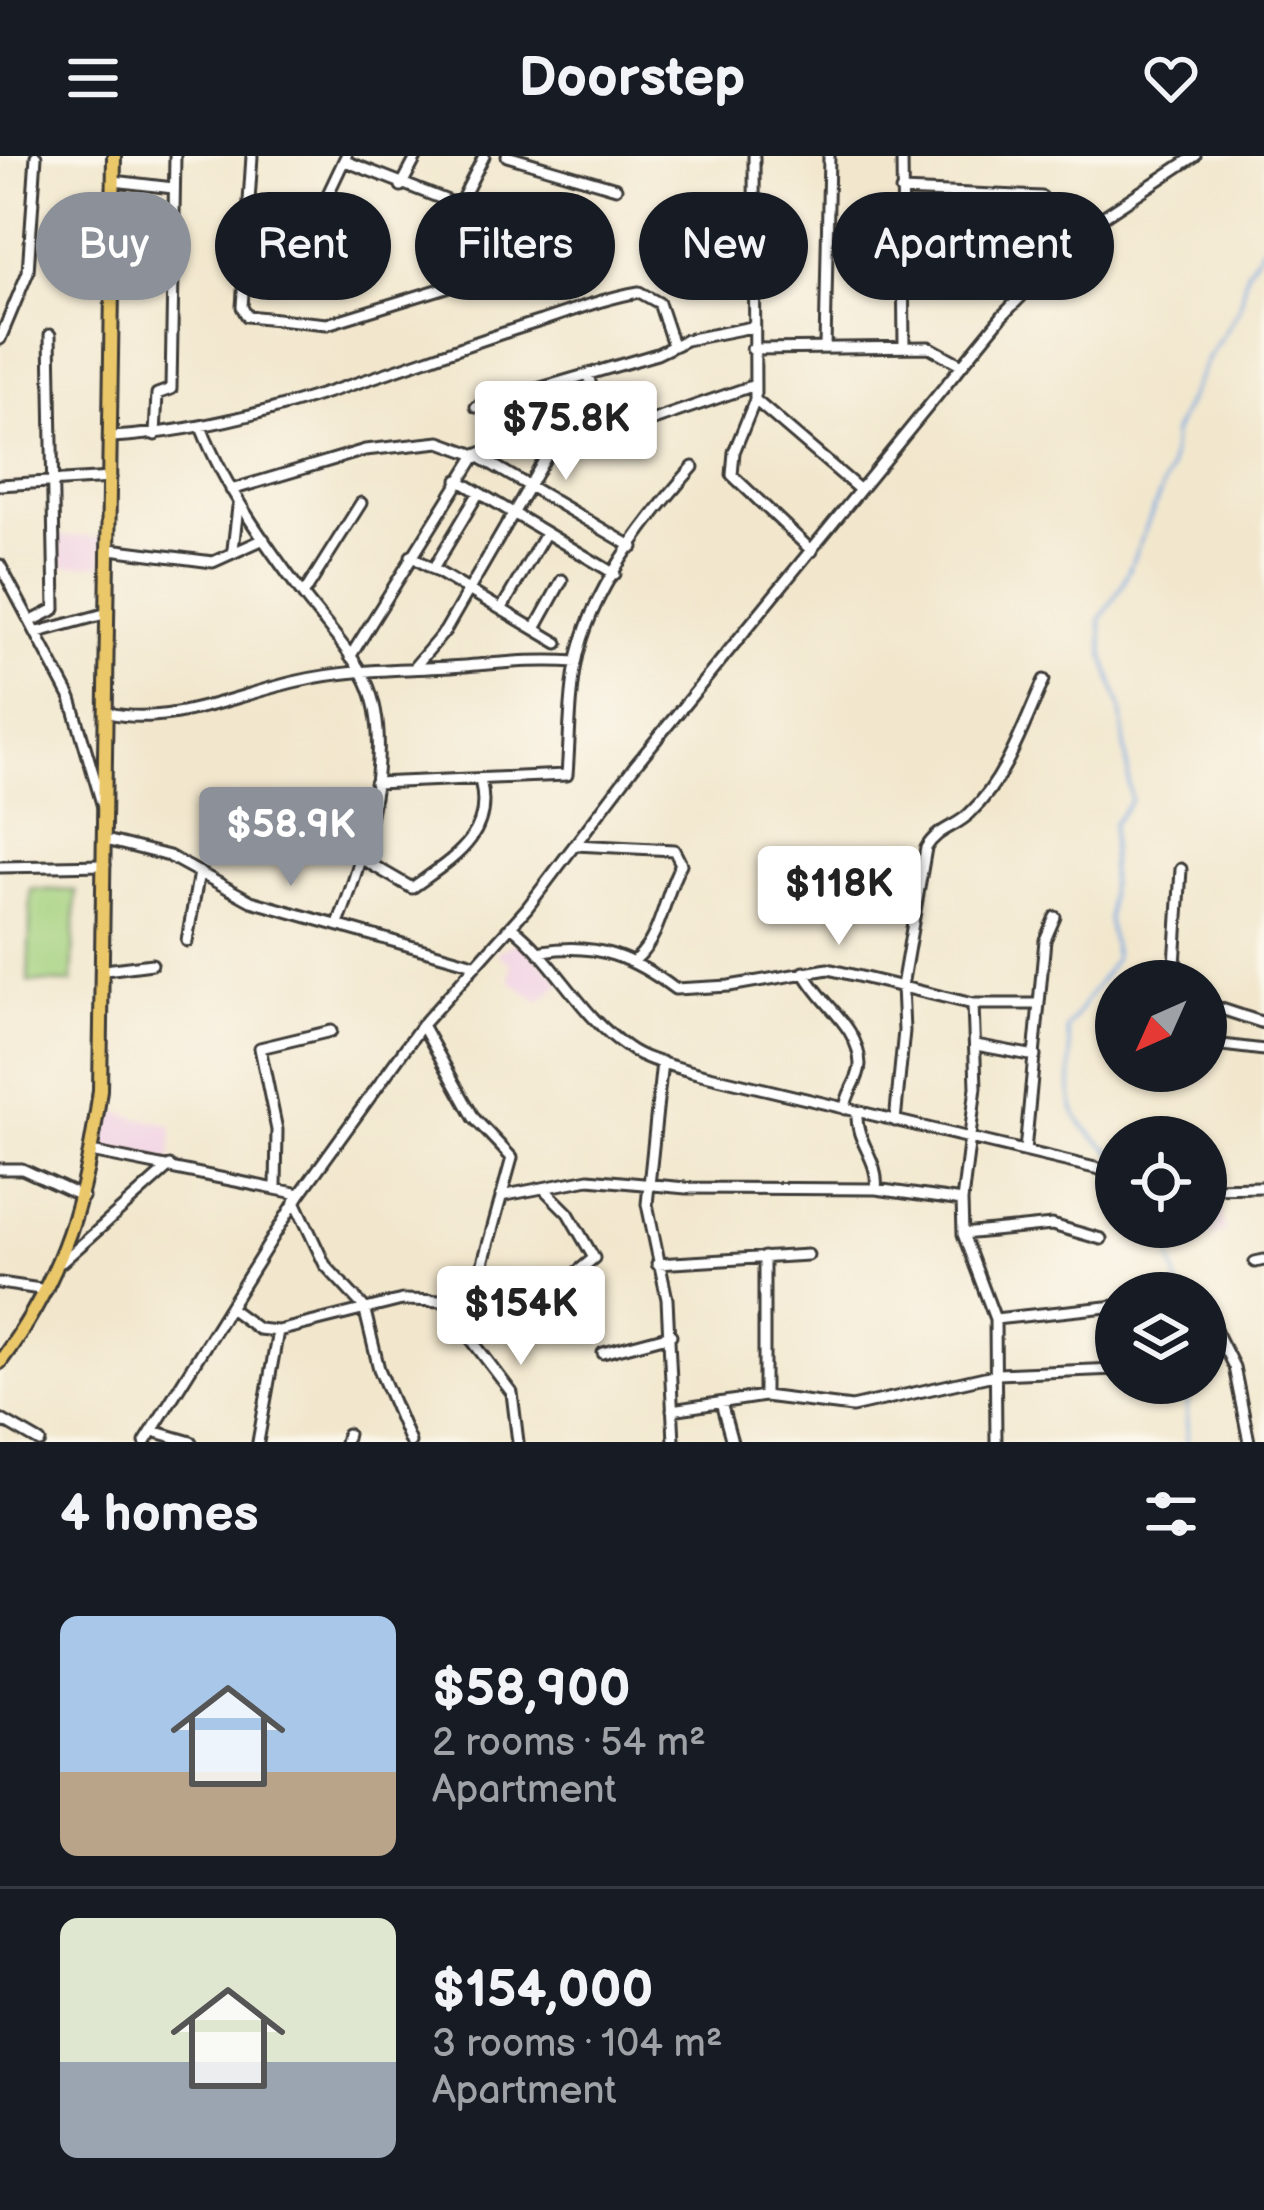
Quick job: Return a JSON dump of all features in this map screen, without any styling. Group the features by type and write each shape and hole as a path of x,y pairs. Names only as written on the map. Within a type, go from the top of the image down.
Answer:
{"main road":[{"path":"0,1362 62,1262 82,1197 102,1070 114,156"}],"street":[{"path":"0,339 28,272 36,156"},
{"path":"155,435 158,394 171,389 175,156"},
{"path":"252,156 242,307 247,316 327,324 415,297"},
{"path":"401,186 417,156"},
{"path":"466,192 484,156"},
{"path":"507,156 616,188"},
{"path":"754,156 755,400 734,452 732,475 812,551"},
{"path":"826,348 829,156"},
{"path":"902,156 901,191 924,192"},
{"path":"1114,207 1195,156"},
{"path":"329,192 345,159 417,192"},
{"path":"114,181 173,188"},
{"path":"112,437 201,427 374,378 492,333 622,295 655,297 673,345"},
{"path":"903,300 904,345"},
{"path":"145,1442 297,1197 422,1025 511,926 1018,300"},
{"path":"476,407 673,345 752,327"},
{"path":"32,621 55,609 50,335"},
{"path":"752,349 929,346 962,365"},
{"path":"588,374 603,434"},
{"path":"350,657 476,455 513,440 603,434 755,385"},
{"path":"755,400 860,490"},
{"path":"201,427 238,505 367,683 377,744 375,783 362,859 338,924"},
{"path":"416,664 445,632 557,438"},
{"path":"232,490 365,450 440,442 476,455 633,547"},
{"path":"375,783 567,775 576,662 614,574 694,467"},
{"path":"0,485 111,478"},
{"path":"458,480 614,574"},
{"path":"434,569 478,494"},
{"path":"303,595 361,503"},
{"path":"233,549 238,505"},
{"path":"502,608 545,534"},
{"path":"110,549 213,562 233,549 264,539"},
{"path":"411,556 558,643"},
{"path":"0,566 71,699 93,786 106,812"},
{"path":"536,627 562,580"},
{"path":"38,632 110,613"},
{"path":"109,712 150,718 302,680 416,664 462,666 521,658 576,662"},
{"path":"895,1121 904,1031 902,986 926,848 935,833 969,815 1000,774 1044,680"},
{"path":"362,859 412,888 478,835 485,815 480,780"},
{"path":"106,840 170,856 251,902 474,964"},
{"path":"575,845 674,850 681,864 664,894 649,948 636,959"},
{"path":"0,867 106,865"},
{"path":"1175,960 1180,869"},
{"path":"187,941 199,872"},
{"path":"1024,1151 1046,940 1055,917"},
{"path":"511,926 543,951 615,1038 662,1062 1095,1168"},
{"path":"543,951 566,947 636,959 675,989 729,986 828,969 973,1004 1039,1004"},
{"path":"105,970 152,964"},
{"path":"804,972 849,1027 858,1052 860,1068 844,1109"},
{"path":"973,1004 976,1046 963,1234 995,1319 997,1442"},
{"path":"1227,1011 1264,1023"},
{"path":"422,1025 474,1118 512,1158 481,1270 464,1305 472,1339 512,1393 518,1442"},
{"path":"275,1187 277,1130 260,1048 331,1031"},
{"path":"976,1046 1035,1056"},
{"path":"1227,1046 1264,1050"},
{"path":"662,1062 649,1185 671,1336 674,1442"},
{"path":"857,1113 856,1132 878,1176 876,1189"},
{"path":"91,1152 275,1187 297,1197 325,1265 364,1307 379,1370 410,1442"},
{"path":"62,1262 170,1166"},
{"path":"0,1168 22,1169 82,1197"},
{"path":"501,1196 546,1191 589,1179 649,1185 876,1189 962,1202"},
{"path":"1227,1187 1264,1186"},
{"path":"231,1309 258,1329 278,1331 402,1300 464,1305 539,1303 589,1265 594,1251 546,1191"},
{"path":"963,1234 1052,1225 1095,1237"},
{"path":"657,1264 808,1255"},
{"path":"764,1257 764,1396"},
{"path":"0,1283 47,1290"},
{"path":"995,1319 1095,1308"},
{"path":"258,1442 278,1331"},
{"path":"603,1353 671,1336"},
{"path":"1227,1353 1249,1442"},
{"path":"672,1410 764,1396 852,1407 998,1374 1095,1370"},
{"path":"722,1402 732,1442"},
{"path":"0,1419 40,1442"},
{"path":"152,1431 191,1442"}],"shaded area":[{"path":"58,536 104,537 103,564 58,567"},
{"path":"520,941 562,983 539,1002 510,981 511,964 496,952"},
{"path":"106,1109 173,1126 171,1160 99,1148"}],"green space":[{"path":"31,889 76,891 72,983 28,982"}],"waterway":[{"path":"1095,1138 1075,1112 1067,1029 1115,958 1108,919 1113,824 1131,801 1121,708 1104,656 1100,620 1122,586 1170,469 1173,433 1207,359 1238,311 1247,271 1264,244"},
{"path":"1169,1248 1175,1272"},
{"path":"1187,1404 1187,1442"}]}
